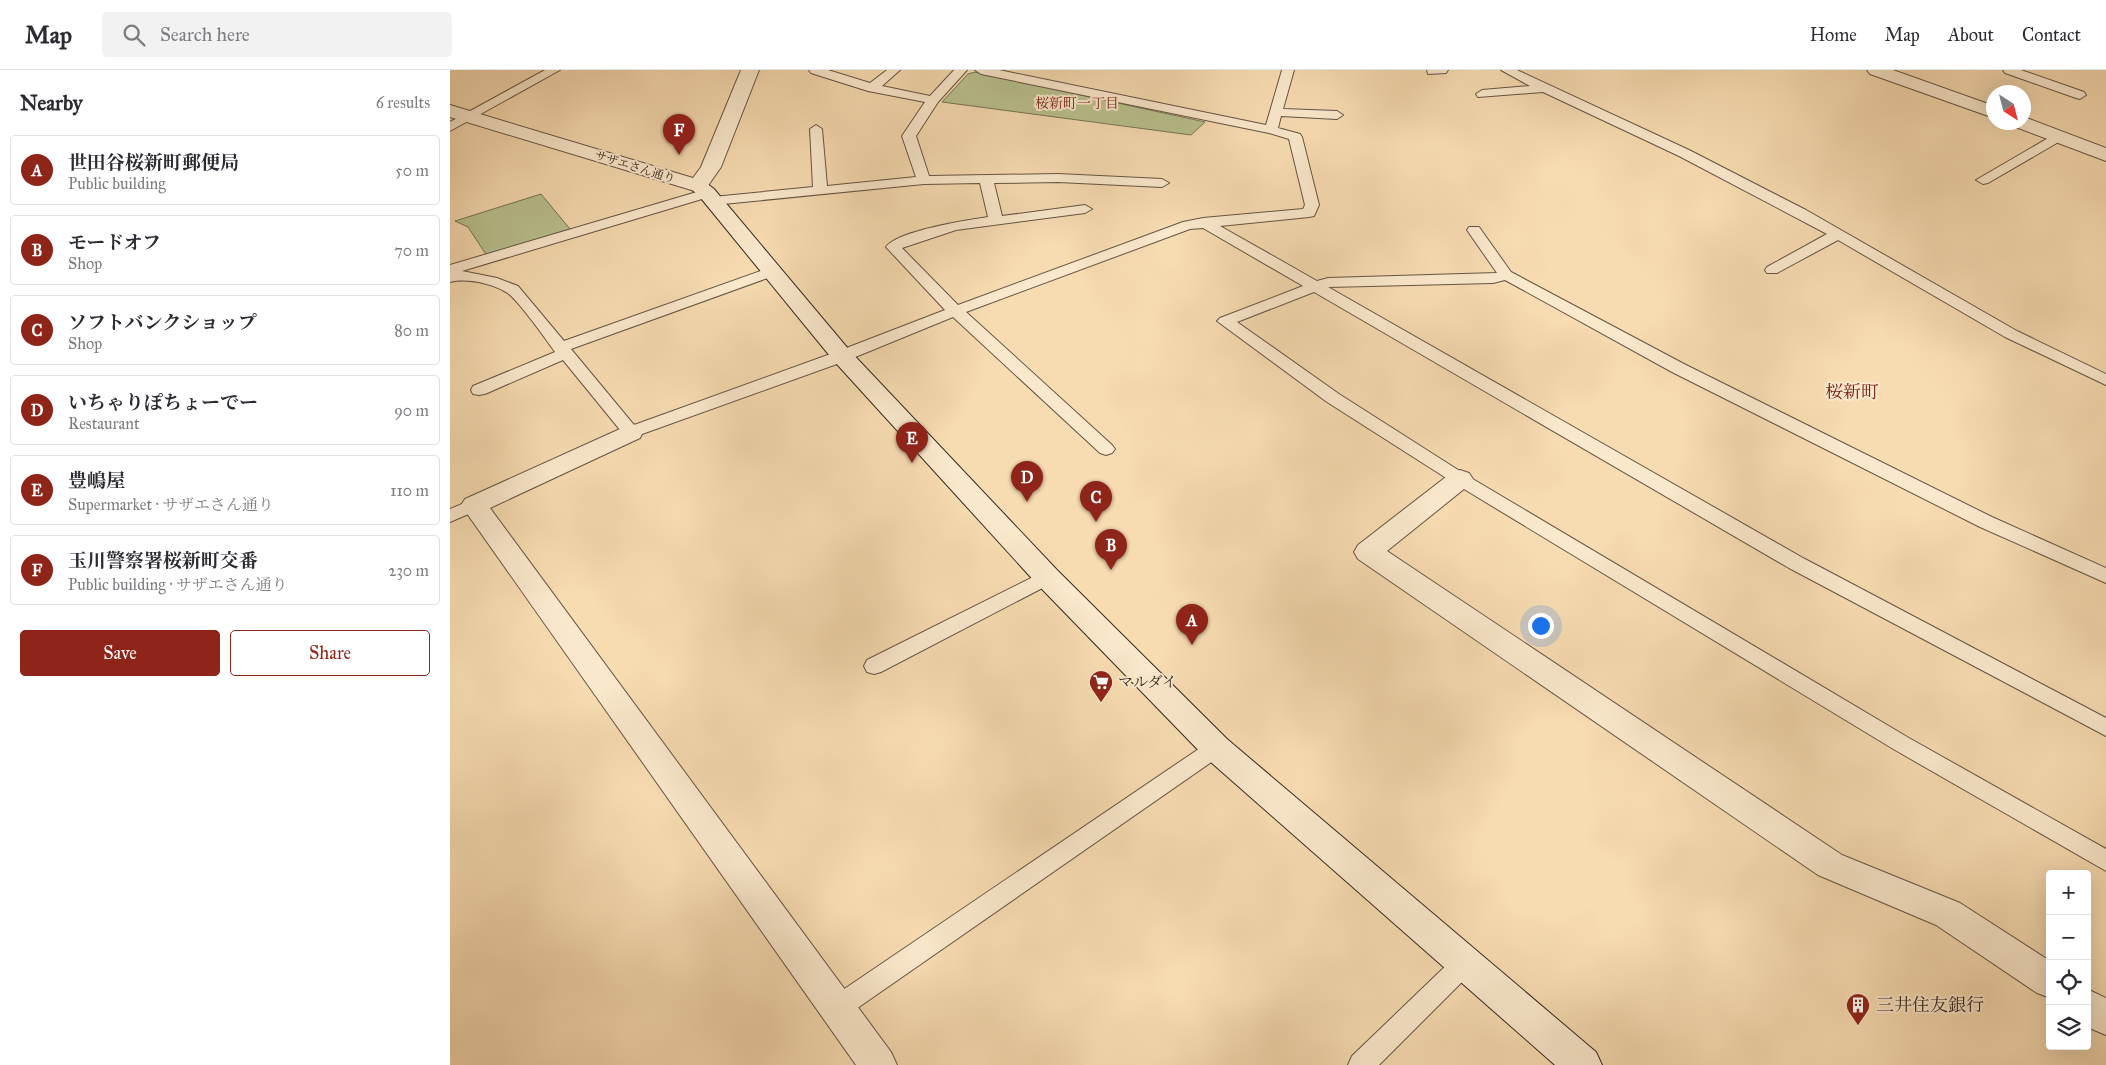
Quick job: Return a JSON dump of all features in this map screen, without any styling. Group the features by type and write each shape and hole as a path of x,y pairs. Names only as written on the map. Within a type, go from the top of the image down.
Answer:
{"street":[{"path":"750,70 711,167 706,193 771,272 842,356 1047,576 1216,748 1583,1065"},
{"path":"1876,70 1986,109"},
{"name":"サザエさん通り","path":"459,114 706,193"},
{"path":"2031,126 2106,154"},
{"path":"631,432 462,511 878,1065"},
{"path":"1460,480 1368,552 1830,865 1948,914 2046,978"},
{"path":"2091,1009 2106,1018"}],"lane":[{"path":"450,126 459,114 554,70"},
{"path":"872,88 894,70"},
{"path":"924,180 909,136 933,100 961,70"},
{"path":"450,278 462,275 492,281 513,290 631,432 842,356 955,311 1188,225 1203,222 1309,213 1312,205 1295,137 1271,130 981,70"},
{"path":"1271,130 1287,70"},
{"path":"2009,70 2080,95"},
{"path":"821,71 872,88 933,100"},
{"path":"1514,71 1543,88 1684,153 1838,234 2011,334 2106,380"},
{"path":"1482,94 1543,88"},
{"path":"1276,112 1337,114"},
{"path":"816,130 820,190"},
{"path":"1983,180 2057,137"},
{"path":"450,272 452,269 706,193 820,190 924,180 1058,178 1162,183"},
{"path":"986,180 996,219"},
{"path":"1084,209 954,226 900,243 894,247 955,311 1106,449"},
{"path":"1203,222 1796,563 2106,728"},
{"path":"1474,230 1506,275 1678,368 1791,425 1986,522 2106,576"},
{"path":"1772,270 1838,234"},
{"path":"478,390 563,351 771,272"},
{"path":"1506,275 1493,279 1328,282 1225,321 1333,398 1460,480 1902,744 2106,861"},
{"path":"874,666 1047,576"},
{"path":"837,1008 1216,748"},
{"path":"1361,1065 1465,963"}],"green space":[{"path":"975,72 1205,122 1191,135 942,102 968,74"},
{"path":"541,194 570,229 487,256 468,227 455,221"}],"place":[{"name":"玉川警察署桜新町交番","path":"679,155"},
{"name":"豊嶋屋","path":"912,463"},
{"name":"いちゃりぽちょーでー","path":"1027,502"},
{"name":"ソフトバンクショップ","path":"1096,522"},
{"name":"モードオフ","path":"1111,570"},
{"name":"世田谷桜新町郵便局","path":"1192,645"},
{"name":"マルダイ","path":"1101,703"},
{"name":"三井住友銀行","path":"1858,1026"}],"district":[{"name":"桜新町一丁目","path":"1077,103"},
{"name":"桜新町","path":"1852,392"}]}
